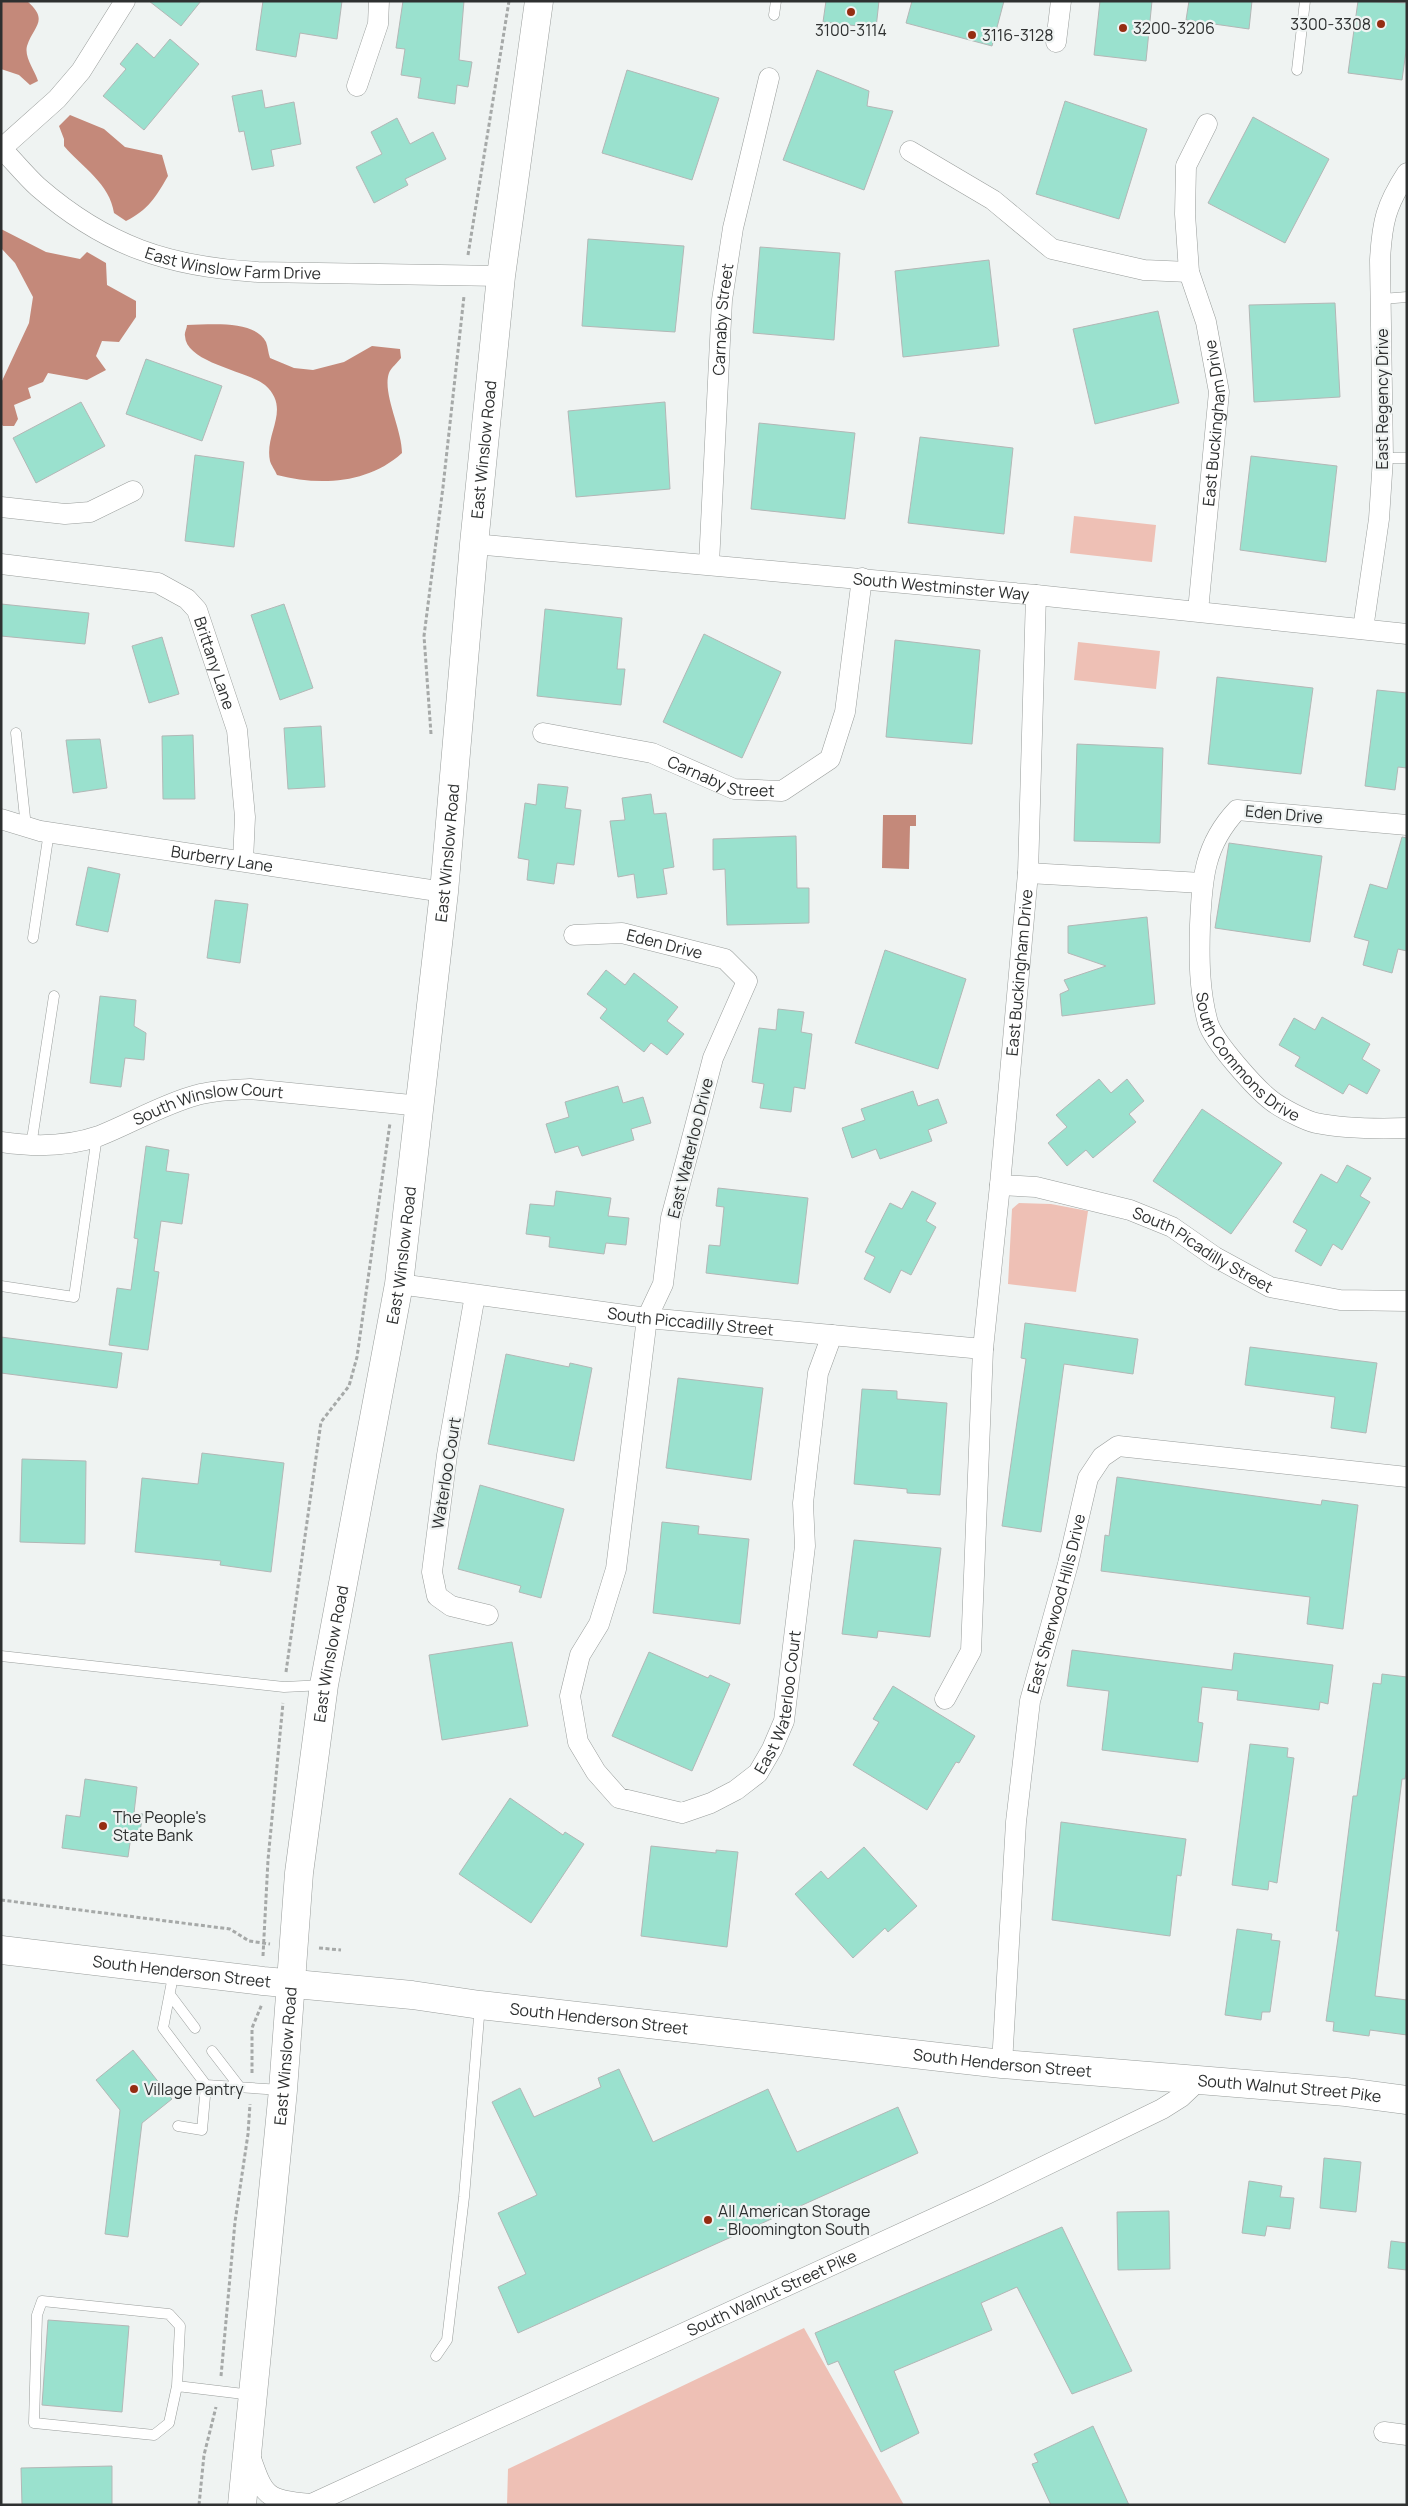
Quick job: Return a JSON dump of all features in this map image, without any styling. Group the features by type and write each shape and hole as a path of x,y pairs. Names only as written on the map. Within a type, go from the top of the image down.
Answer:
{"main road":[{"name":"East Winslow Road","path":"242,2505 283,2090 299,1872 324,1685 399,1284 421,1106 444,892 474,544 501,276 539,1"},
{"name":"South Henderson Street","path":"1,1950 172,1984 291,1983 412,1995 480,2005 1002,2064 1199,2080"},
{"name":"South Walnut Street Pike","path":"1199,2080 1407,2100"}],"street":[{"path":"2,148 57,98 81,71 125,1"},
{"path":"357,86 378,24 379,1"},
{"path":"1056,42 1061,1"},
{"name":"Carnaby Street","path":"709,564 722,300 733,228 769,78"},
{"name":"East Buckingham Drive","path":"1198,612 1219,392 1206,322 1189,272 1185,214 1186,166 1207,124"},
{"name":"East Winslow Farm Drive","path":"2,148 36,186 97,231 163,258 194,266 240,271 501,276"},
{"path":"910,151 993,200 1052,250 1144,270 1189,272"},
{"name":"East Regency Drive","path":"1363,629 1379,519 1383,458 1382,228 1392,196 1407,173"},
{"path":"1,507 65,514 90,512 133,491"},
{"name":"South Westminster Way","path":"474,544 1036,594 1407,634"},
{"name":"Brittany Lane","path":"1,564 158,583 187,599 197,610 237,730 245,817 243,861"},
{"name":"Carnaby Street","path":"543,733 652,753 734,789 782,791 830,759 845,712 862,578"},
{"name":"East Buckingham Drive","path":"983,1349 1028,873 1036,594"},
{"name":"Eden Drive","path":"1202,883 1211,850 1222,827 1237,810 1407,824"},
{"name":"Burberry Lane","path":"1,819 49,832 444,892"},
{"path":"1028,873 1202,883"},
{"name":"South Commons Drive","path":"1202,883 1201,991 1209,1025 1230,1057 1272,1101 1315,1123 1373,1129 1407,1128"},
{"name":"Eden Drive","path":"574,935 622,933 725,959 747,981"},
{"name":"East Waterloo Drive","path":"647,1318 663,1284 671,1218 713,1058 747,981"},
{"name":"South Winslow Court","path":"1,1142 31,1146 62,1145 97,1136 172,1103 198,1094 223,1091 250,1089 421,1106"},
{"name":"South Picadilly Street","path":"1000,1185 1036,1187 1130,1210 1172,1227 1215,1257 1270,1287 1340,1300 1407,1301"},
{"name":"South Piccadilly Street","path":"399,1284 647,1318 983,1349"},
{"name":"Waterloo Court","path":"475,1295 448,1455 432,1572 437,1596 451,1606 488,1614"},
{"name":"East Waterloo Court","path":"647,1318 616,1569 599,1624 580,1654 570,1696 578,1742 596,1772 619,1798 682,1812 711,1803 736,1790 758,1773 772,1749 784,1721 805,1546 803,1503 818,1373 832,1336"},
{"path":"945,1699 970,1651 983,1349"},
{"name":"East Sherwood Hills Drive","path":"1002,2064 1016,1822 1030,1700 1068,1564 1088,1478 1102,1457 1118,1446 1407,1477"},
{"name":"South Walnut Street Pike","path":"248,2448 258,2478 268,2495 284,2502 310,2504 987,2194 1162,2109 1181,2097 1199,2080"},
{"path":"1384,2432 1407,2435"}],"lane":[{"path":"774,15 776,1"},
{"path":"1297,70 1305,1"},
{"path":"1382,299 1407,297"},
{"path":"1383,458 1407,458"},
{"path":"16,733 26,827"},
{"path":"33,938 49,832"},
{"path":"31,1146 54,996"},
{"path":"1,1286 74,1297 97,1136"},
{"path":"1,1656 284,1687 324,1685"},
{"path":"172,1984 195,2028"},
{"path":"172,1984 163,2028 206,2085 202,2130 178,2126"},
{"path":"436,2356 447,2340 464,2197 480,2005"},
{"path":"212,2051 240,2086"},
{"path":"206,2085 283,2090"},
{"path":"42,2301 169,2314 180,2326 177,2386 169,2424 154,2435 34,2422 37,2315 42,2301"},
{"path":"177,2386 253,2396"}],"path":[{"path":"431,744 424,636 443,487 470,235 509,1"},
{"path":"1,1900 230,1929 249,1941 263,1943 284,1687 321,1422 349,1386 357,1357 393,1103"},
{"path":"199,2505 204,2455 220,2392 234,2222 248,2134 252,2087 252,2028 261,2009"}],"shaded area":[{"path":"1,1 27,1 38,14 38,24 26,50 38,81 30,85 19,75 1,69"},
{"path":"70,115 104,129 125,147 162,155 168,176 151,202 134,217 126,221 114,213 107,193 94,176 64,146 64,139 59,126"},
{"path":"1,229 46,252 80,259 87,252 106,263 107,285 136,301 136,317 119,342 102,341 96,356 106,370 87,380 48,373 43,382 28,388 31,398 14,405 18,419 14,426 3,426 1,424 1,383 29,323 33,297 15,263 1,248"},
{"path":"218,324 252,330 266,342 270,358 294,368 313,370 344,362 372,346 400,349 401,358 389,373 388,391 402,453 374,471 342,480 309,481 277,475 270,461 269,451 277,412 273,394 265,385 257,380 206,360 196,353 188,345 185,336 187,325"},
{"path":"1074,516 1156,525 1152,562 1070,553"},
{"path":"1078,642 1160,651 1156,689 1074,680"},
{"path":"883,815 916,815 916,826 910,826 909,869 882,868"},
{"path":"1019,1203 1051,1204 1088,1211 1076,1292 1008,1284 1012,1209"},
{"path":"804,2328 904,2505 507,2505 508,2469"}],"building":[{"path":"149,1 201,1 181,26"},
{"path":"263,1 342,1 337,39 300,33 296,57 256,50"},
{"path":"403,1 464,1 459,60 472,62 468,87 457,85 455,104 418,98 421,78 401,75 405,49 396,48"},
{"name":"3100-3114","path":"826,1 879,1 876,28 823,22"},
{"name":"3116-3128","path":"912,1 1004,1 992,46 906,23"},
{"name":"3200-3206","path":"1100,1 1152,1 1146,61 1094,55"},
{"path":"1189,1 1252,1 1249,29 1186,20"},
{"name":"3300-3308","path":"1358,1 1407,3 1407,44 1402,80 1348,73"},
{"path":"170,39 199,64 144,130 103,96 126,69 120,64 137,43 154,58"},
{"path":"627,70 719,98 692,180 602,153"},
{"path":"817,70 869,91 867,106 893,111 864,190 783,160"},
{"path":"262,90 265,108 294,102 301,144 271,150 274,166 252,170 244,131 239,132 232,96"},
{"path":"1065,101 1147,129 1119,219 1036,194"},
{"path":"1253,117 1329,159 1285,243 1208,203"},
{"path":"397,118 410,144 433,132 446,159 405,179 408,185 374,203 356,167 382,154 371,132"},
{"path":"588,239 684,246 675,332 582,326"},
{"path":"760,247 840,253 834,340 753,333"},
{"path":"989,260 999,346 903,357 895,271"},
{"path":"1335,303 1340,397 1254,402 1249,305"},
{"path":"1158,311 1179,403 1095,424 1073,329"},
{"path":"146,359 222,386 202,441 126,414"},
{"path":"81,402 105,446 36,483 13,438"},
{"path":"665,402 670,489 576,497 568,411"},
{"path":"759,423 855,433 845,519 751,509"},
{"path":"920,437 1013,448 1004,534 908,523"},
{"path":"195,455 244,462 234,547 185,541"},
{"path":"1251,456 1337,466 1326,562 1240,550"},
{"path":"1,604 89,613 85,644 1,636"},
{"path":"284,604 313,688 280,700 251,615"},
{"path":"545,609 622,618 617,669 625,669 621,705 537,696"},
{"path":"704,634 781,672 742,758 663,722"},
{"path":"162,637 179,694 149,703 132,646"},
{"path":"895,640 980,650 972,744 886,737"},
{"path":"1217,677 1313,688 1301,774 1208,764"},
{"path":"1377,690 1407,693 1407,768 1398,767 1395,790 1365,786"},
{"path":"321,726 325,787 288,789 284,728"},
{"path":"193,735 195,799 163,799 162,736"},
{"path":"100,739 107,788 73,793 66,740"},
{"path":"1077,744 1163,748 1160,843 1074,841"},
{"path":"538,784 568,787 565,808 581,810 574,865 557,863 554,884 527,880 529,860 518,858 525,803 536,805"},
{"path":"651,794 654,814 666,813 674,867 663,869 667,894 637,898 634,874 618,877 610,821 625,820 622,798"},
{"path":"796,836 797,888 809,888 809,923 727,925 725,869 713,870 713,839"},
{"path":"1402,837 1407,838 1407,951 1398,949 1392,973 1363,965 1369,941 1354,937 1370,884 1387,889"},
{"path":"1229,843 1322,856 1310,942 1215,928"},
{"path":"88,867 120,874 108,932 76,925"},
{"path":"215,900 248,904 240,963 207,958"},
{"path":"1147,917 1155,1004 1062,1016 1060,994 1069,990 1064,980 1106,966 1068,953 1068,926"},
{"path":"885,950 966,979 938,1069 855,1043"},
{"path":"606,970 625,985 634,973 678,1007 667,1021 684,1034 667,1055 651,1043 644,1052 600,1018 607,1009 587,994"},
{"path":"100,996 136,1000 134,1026 146,1033 144,1060 125,1058 121,1087 90,1083"},
{"path":"778,1009 804,1012 801,1032 812,1034 805,1089 794,1087 791,1112 760,1108 764,1084 752,1082 759,1028 776,1030"},
{"path":"1322,1017 1370,1044 1362,1059 1380,1070 1367,1094 1349,1084 1343,1094 1295,1066 1300,1057 1279,1045 1294,1018 1315,1030"},
{"path":"1099,1079 1111,1093 1127,1079 1144,1101 1129,1114 1136,1122 1093,1158 1086,1150 1067,1166 1048,1143 1067,1127 1056,1115"},
{"path":"618,1086 623,1103 643,1097 651,1123 631,1129 634,1140 582,1156 578,1146 555,1153 546,1124 569,1117 565,1102"},
{"path":"913,1091 918,1106 938,1099 947,1123 928,1130 932,1141 880,1159 876,1149 852,1158 842,1128 865,1120 861,1109"},
{"path":"1202,1109 1282,1163 1231,1234 1153,1181"},
{"path":"146,1146 169,1150 166,1171 189,1174 182,1224 161,1221 154,1271 159,1272 148,1350 109,1345 117,1288 131,1290 138,1239 134,1238"},
{"path":"1347,1165 1371,1178 1360,1196 1370,1202 1342,1250 1333,1244 1321,1266 1295,1251 1307,1230 1293,1222 1321,1174 1337,1183"},
{"path":"718,1188 808,1198 798,1284 706,1273 709,1245 720,1246 724,1207 716,1206"},
{"path":"556,1191 611,1198 608,1216 629,1218 626,1245 606,1243 604,1254 549,1247 550,1237 526,1234 530,1204 554,1206"},
{"path":"912,1191 936,1203 926,1221 936,1227 911,1275 901,1270 890,1293 864,1279 875,1257 865,1252 890,1203 902,1209"},
{"path":"1025,1323 1138,1339 1133,1374 1064,1364 1041,1532 1002,1526 1026,1359 1021,1358"},
{"path":"1,1337 122,1353 117,1388 1,1373"},
{"path":"1250,1347 1377,1363 1366,1433 1331,1428 1335,1397 1245,1385"},
{"path":"506,1354 569,1367 570,1363 592,1368 574,1461 488,1444"},
{"path":"678,1378 763,1388 751,1480 666,1468"},
{"path":"862,1389 897,1391 897,1399 947,1403 940,1495 907,1493 907,1489 854,1484"},
{"path":"202,1453 284,1463 271,1572 220,1565 221,1561 135,1552 142,1478 198,1484"},
{"path":"22,1459 86,1461 85,1544 20,1542"},
{"path":"1117,1477 1321,1505 1322,1500 1358,1505 1343,1629 1307,1624 1310,1597 1101,1571 1105,1535 1109,1536"},
{"path":"480,1485 564,1509 541,1598 519,1592 521,1586 458,1569"},
{"path":"662,1522 699,1526 698,1534 749,1539 740,1624 653,1613"},
{"path":"854,1540 941,1548 930,1637 878,1631 877,1638 842,1634"},
{"path":"512,1642 528,1726 442,1740 429,1655"},
{"path":"1072,1650 1232,1670 1234,1653 1333,1665 1328,1704 1320,1702 1319,1710 1237,1700 1238,1691 1202,1687 1198,1722 1203,1723 1198,1762 1102,1750 1109,1691 1067,1686"},
{"path":"649,1652 708,1678 710,1675 730,1684 692,1771 612,1736"},
{"path":"1382,1674 1407,1677 1407,1767 1405,1779 1402,1779 1375,1996 1407,2000 1407,2035 1370,2030 1369,2036 1333,2031 1334,2022 1326,2021 1339,1931 1336,1931 1353,1796 1357,1796 1373,1683 1381,1684"},
{"path":"893,1686 975,1736 959,1763 956,1762 927,1810 853,1765 879,1722 873,1719"},
{"path":"1250,1744 1288,1748 1287,1757 1294,1758 1277,1883 1269,1881 1268,1890 1232,1885"},
{"name":"The People's State Bank","path":"85,1779 137,1787 134,1813 143,1814 139,1837 131,1836 128,1857 62,1848 66,1815 80,1817"},
{"path":"510,1798 563,1835 565,1832 584,1844 531,1923 459,1874"},
{"path":"1061,1822 1186,1839 1181,1876 1177,1875 1170,1936 1052,1920"},
{"path":"651,1846 716,1853 716,1850 738,1852 727,1947 641,1936"},
{"path":"864,1847 917,1906 888,1932 885,1928 853,1958 795,1894 821,1871 828,1879"},
{"path":"1237,1929 1272,1934 1271,1940 1280,1941 1270,2012 1262,2012 1261,2020 1225,2015"},
{"path":"133,2050 172,2099 142,2123 128,2237 105,2234 120,2110 96,2080"},
{"path":"619,2069 653,2142 768,2089 797,2152 898,2107 918,2153 518,2333 498,2287 526,2274 498,2213 537,2195 492,2102 520,2088 534,2117 601,2087 598,2078"},
{"path":"1324,2158 1361,2162 1356,2212 1320,2208"},
{"path":"1249,2181 1282,2186 1280,2197 1294,2198 1290,2229 1267,2226 1265,2236 1242,2233"},
{"path":"1169,2211 1170,2269 1118,2270 1117,2212"},
{"path":"1062,2227 1132,2371 1072,2394 1017,2287 981,2303 992,2330 894,2371 919,2433 881,2452 838,2361 828,2365 815,2333"},
{"path":"1391,2241 1407,2243 1407,2270 1388,2268"},
{"path":"48,2320 129,2326 122,2412 42,2405"},
{"path":"1093,2426 1129,2505 1051,2505 1032,2464 1038,2462 1034,2454"},
{"path":"112,2466 112,2505 22,2505 21,2468"}],"place":[{"name":"3100-3114","path":"851,12"},
{"name":"3300-3308","path":"1381,24"},
{"name":"3200-3206","path":"1123,28"},
{"name":"3116-3128","path":"972,35"},
{"name":"The People's State Bank","path":"103,1826"},
{"name":"Village Pantry","path":"134,2089"},
{"name":"All American Storage - Bloomington South","path":"708,2220"}]}
